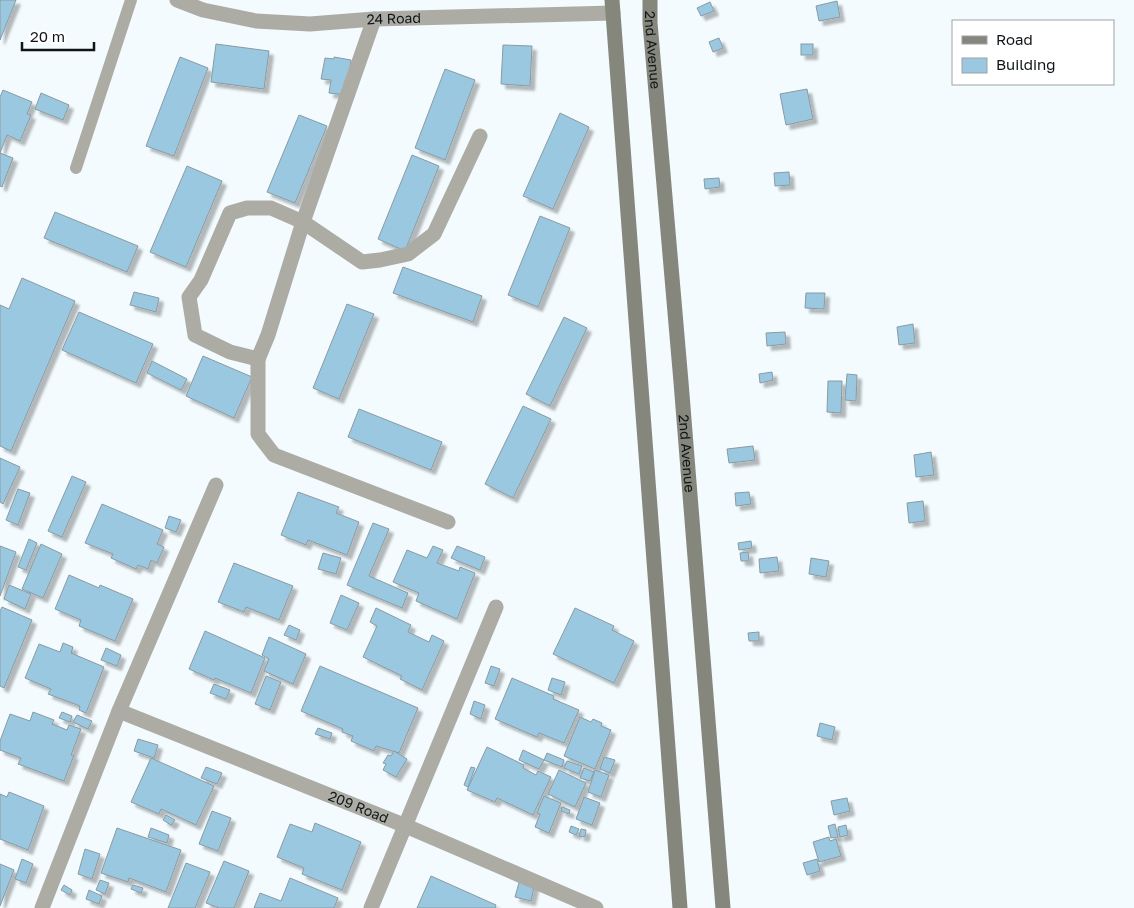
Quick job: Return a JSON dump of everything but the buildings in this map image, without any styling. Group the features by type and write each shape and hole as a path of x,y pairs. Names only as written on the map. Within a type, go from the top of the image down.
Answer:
{"street":[{"name":"24 Road","path":"178,0 203,10 256,21 310,24 374,18 612,6"},
{"name":"2nd Avenue","path":"650,0 651,33 723,908"},
{"path":"612,6 680,908"},
{"path":"374,18 303,222 268,334 258,359 258,434 274,455 448,522"},
{"path":"258,359 230,352 195,335 189,297 202,280 230,213 247,208 271,208 303,222 362,262 408,254 434,234 480,136"},
{"path":"42,908 119,711 216,485"},
{"path":"372,908 496,607"},
{"name":"209 Road","path":"119,711 406,826 596,908"}],"lane":[{"path":"76,168 131,0"}]}
